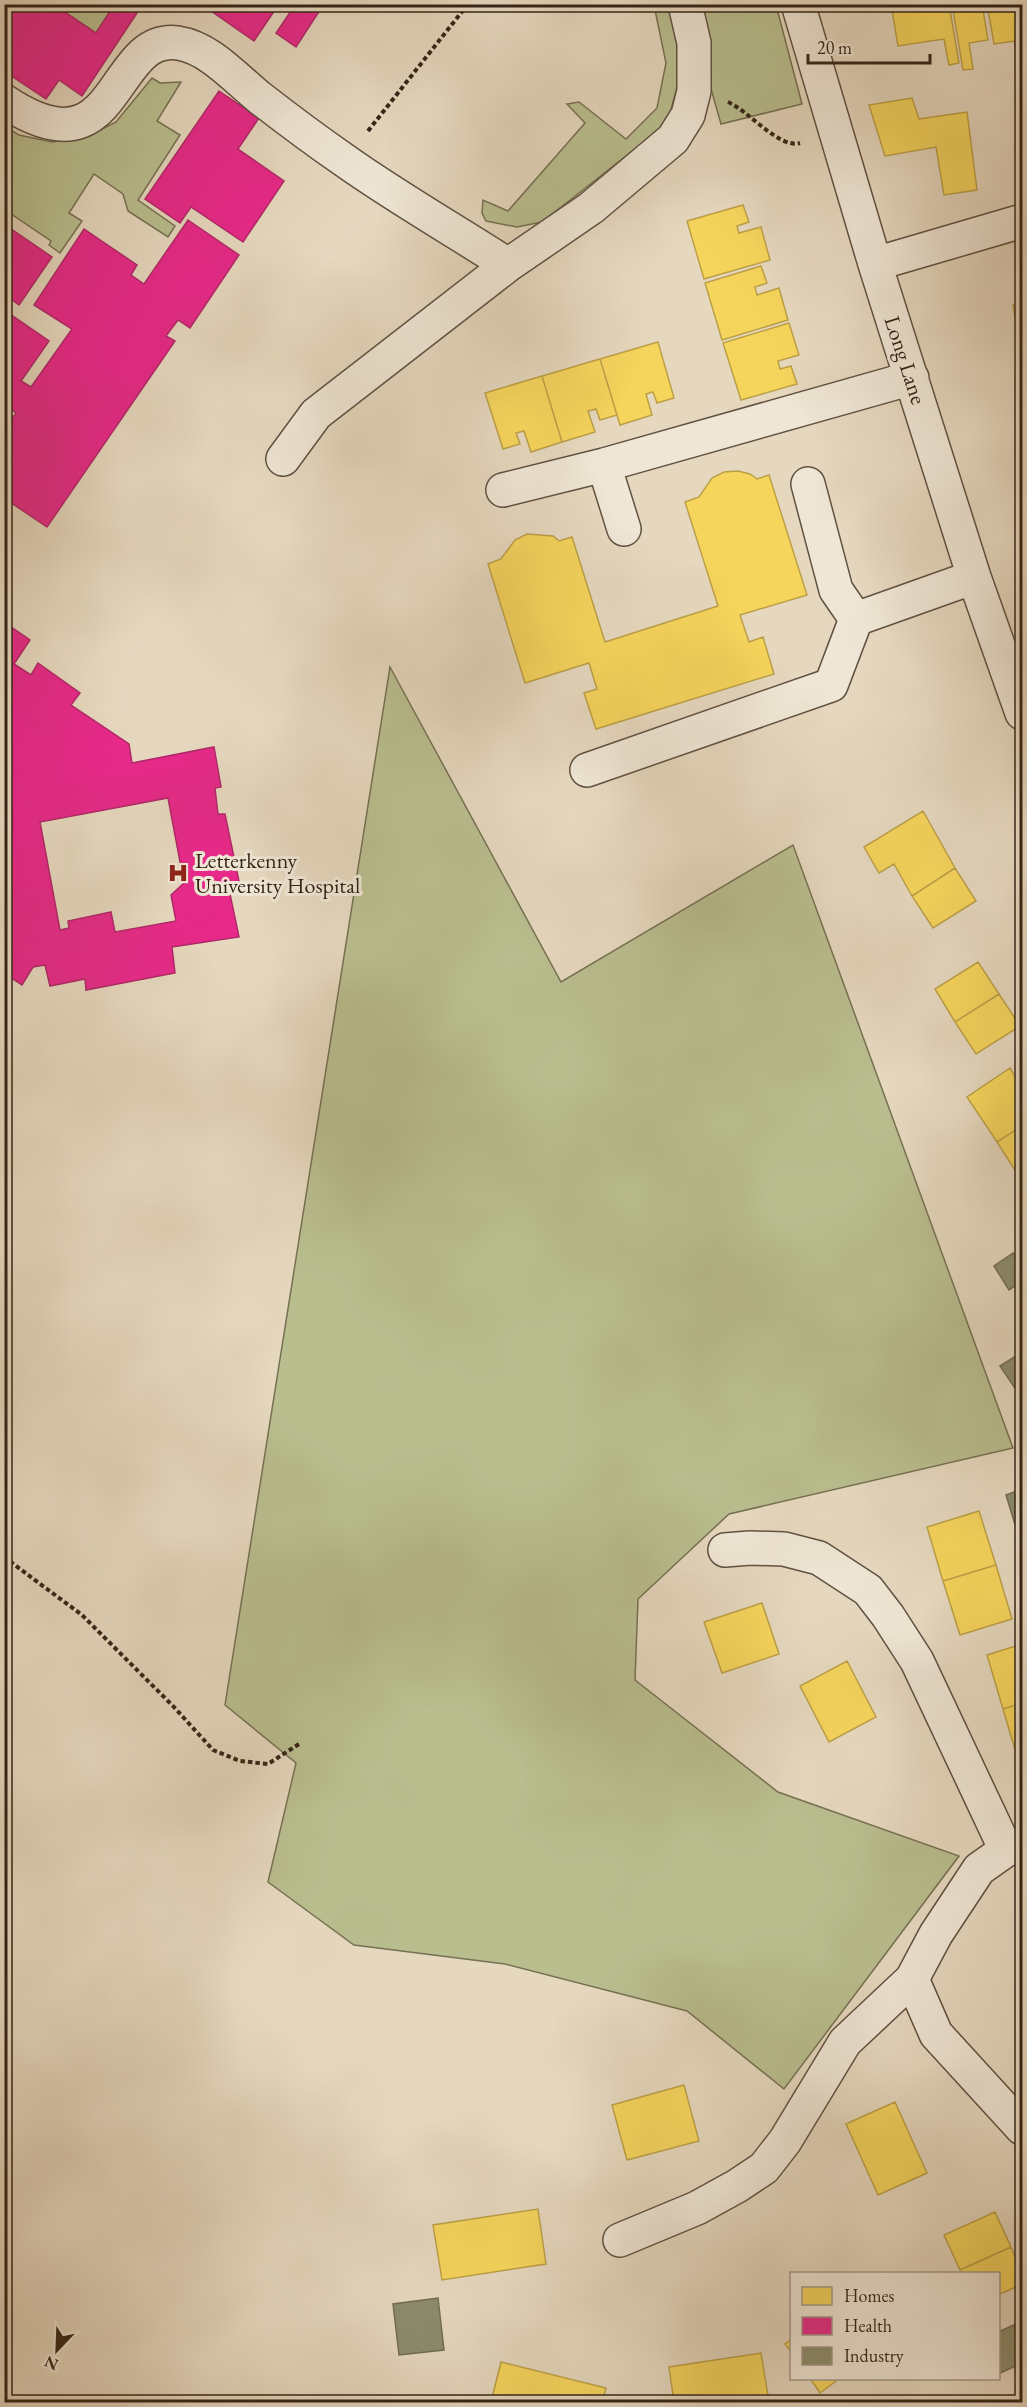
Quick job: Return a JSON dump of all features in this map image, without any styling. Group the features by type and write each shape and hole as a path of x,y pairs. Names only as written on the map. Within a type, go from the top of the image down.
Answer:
{"street":[{"path":"283,459 316,414 508,266 591,208 674,139 688,116 694,91 694,43 685,4"},
{"name":"Long Lane","path":"798,4 875,264 974,577 1023,714"},
{"path":"4,101 35,120 50,124 70,124 87,118 103,108 138,57 165,42 179,43 202,50 262,99 345,161 508,266"},
{"path":"875,264 1023,221"},
{"path":"503,490 604,465 912,378"},
{"path":"604,465 624,529"},
{"path":"808,484 836,590 856,619"},
{"path":"587,770 831,685 856,619 974,577"},
{"path":"620,2240 697,2208 764,2169 784,2141 845,2042 912,1979 936,1934 979,1869 1014,1848 917,1661 868,1590 819,1558 784,1549 725,1550"},
{"path":"912,1979 936,2034 1023,2128"}],"path":[{"path":"345,161 468,4"},
{"path":"694,91 739,106 775,137 796,144 836,133"},
{"path":"4,1557 82,1615 173,1706 213,1750 240,1761 268,1764 299,1744"}],"green space":[{"path":"53,5 103,5 111,10 96,33"},
{"path":"654,5 669,5 676,29 680,76 669,117 654,134 542,222 517,227 486,221 482,213 483,200 508,211 585,123 567,104 579,102 626,139 657,108 666,63"},
{"path":"700,5 776,5 802,104 721,124 708,78"},
{"path":"152,78 160,83 181,82 157,121 180,135 138,200 175,226 168,237 128,211 123,194 94,174 69,213 82,221 60,253 49,245 51,241 11,214 8,218 5,216 4,126 19,135 52,142 89,136 116,122"},
{"path":"390,667 561,982 793,845 1013,1448 729,1514 638,1599 635,1680 778,1792 959,1856 784,2089 687,2011 505,1964 354,1945 268,1882 296,1763 225,1705"}],"building: Homes":[{"path":"891,4 949,4 959,63 949,65 944,39 898,46"},
{"path":"952,4 982,4 988,40 969,43 973,69 963,70"},
{"path":"987,4 1018,4 1022,27 1022,66 1020,66 1014,41 994,44"},
{"path":"912,98 919,119 967,112 977,190 944,195 936,147 885,156 869,105"},
{"path":"743,205 749,222 737,226 739,233 761,227 770,260 704,279 687,221"},
{"path":"761,266 767,283 755,287 757,295 779,288 788,320 722,340 705,283"},
{"path":"1022,304 1022,358 1013,305"},
{"path":"789,323 799,355 778,361 780,369 791,366 797,384 741,400 723,343"},
{"path":"658,342 674,398 657,403 653,392 646,394 652,415 620,425 600,359"},
{"path":"600,359 617,415 600,420 596,409 588,411 595,432 562,442 542,376"},
{"path":"542,376 562,442 531,452 524,431 516,433 520,444 503,449 485,393"},
{"path":"738,471 750,474 757,479 769,475 807,595 740,615 749,642 763,637 774,674 596,729 584,693 597,689 589,663 525,683 488,564 501,559 515,540 527,534 553,536 559,541 572,537 605,642 718,606 685,502 699,497 712,478 724,472"},
{"path":"923,811 955,868 912,896 894,864 879,873 864,847"},
{"path":"955,868 976,901 933,928 912,896"},
{"path":"978,962 999,994 955,1022 935,989"},
{"path":"999,994 1020,1026 976,1054 955,1022"},
{"path":"1010,1068 1022,1088 1022,1126 997,1142 967,1097"},
{"path":"1022,1126 1022,1172 1018,1175 997,1142"},
{"path":"979,1511 996,1565 943,1581 927,1527"},
{"path":"996,1565 1012,1619 960,1635 943,1581"},
{"path":"762,1603 779,1654 722,1673 704,1622"},
{"path":"1022,1644 1022,1703 1003,1709 987,1655"},
{"path":"847,1661 876,1717 829,1742 800,1686"},
{"path":"1022,1703 1022,1763 1019,1763 1003,1709"},
{"path":"684,2085 699,2141 627,2160 612,2105"},
{"path":"895,2102 927,2173 878,2195 846,2124"},
{"path":"538,2209 546,2264 442,2280 433,2225"},
{"path":"995,2212 1011,2247 960,2270 944,2235"},
{"path":"1011,2247 1022,2274 1022,2284 1000,2294 1000,2272 961,2272 960,2270"},
{"path":"790,2340 790,2350 785,2344"},
{"path":"761,2353 769,2402 674,2402 669,2367"},
{"path":"501,2362 606,2388 602,2402 491,2402"},
{"path":"811,2380 837,2380 820,2393"},
{"path":"1020,2395 1022,2402 998,2402"}],"building: Health":[{"path":"4,4 53,4 96,33 111,10 103,4 143,4 82,96 59,80 46,99 4,71"},
{"path":"201,4 279,4 254,41"},
{"path":"281,4 324,4 296,47 276,33 291,11"},
{"path":"219,91 259,118 238,149 284,181 243,242 191,207 180,223 145,199"},
{"path":"188,220 239,255 190,328 178,320 166,336 175,341 47,527 4,498 4,430 16,413 6,406 4,408 4,310 49,341 21,381 31,387 72,329 34,305 84,229 137,265 131,275 144,284"},
{"path":"4,224 52,257 19,305 4,294"},
{"name":"Letterkenny University Hospital","path":"4,622 30,640 14,664 31,675 38,663 80,693 71,705 129,744 132,763 214,747 221,787 215,788 218,814 225,814 241,891 230,894 239,937 172,947 175,973 86,990 85,979 50,986 45,965 33,967 22,985 4,973","holes":["168,798 184,883 171,895 176,921 115,932 111,912 68,921 69,928 60,930 40,822"]}],"building: Industry":[{"path":"1013,1253 1022,1268 1022,1281 1009,1290 994,1266"},
{"path":"1022,1352 1022,1396 1021,1397 1000,1366"},
{"path":"1022,1489 1022,1529 1017,1531 1006,1495"},
{"path":"438,2298 444,2350 399,2355 393,2304"},
{"path":"1016,2324 1022,2339 1022,2363 1000,2373 1000,2331"}],"place":[{"name":"Letterkenny University Hospital","path":"178,873"}]}
